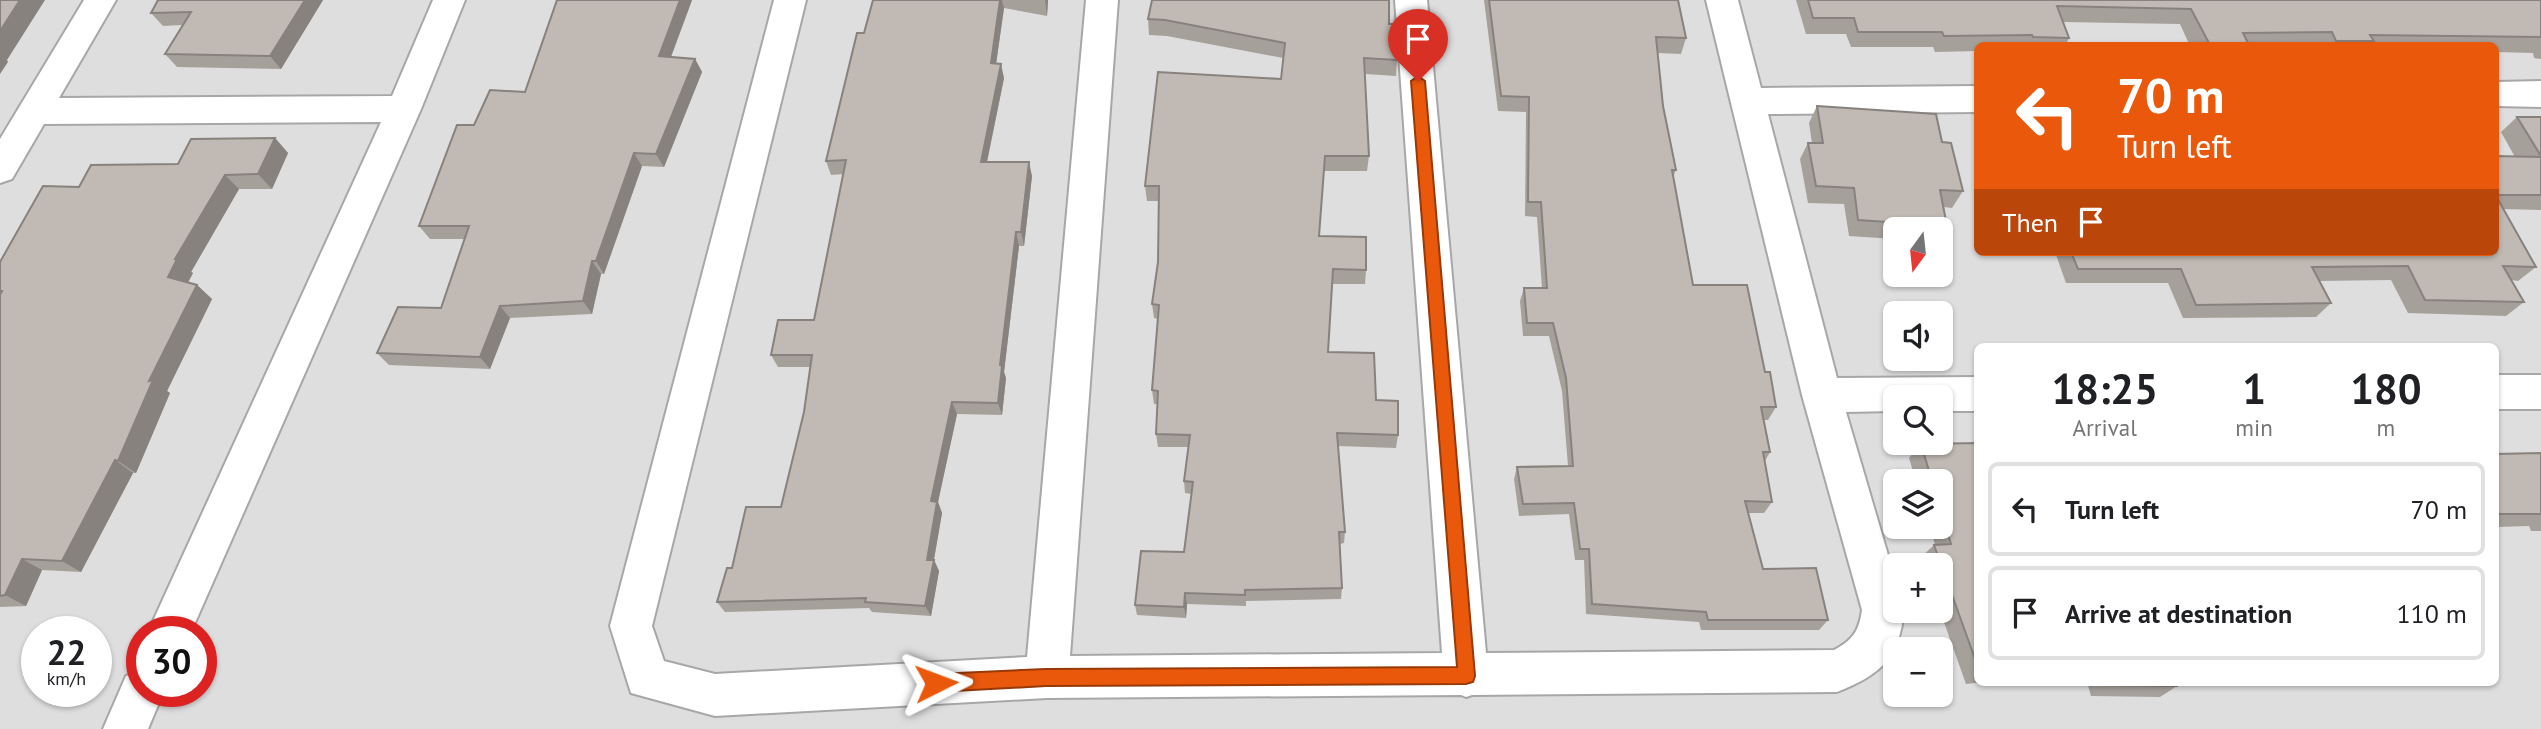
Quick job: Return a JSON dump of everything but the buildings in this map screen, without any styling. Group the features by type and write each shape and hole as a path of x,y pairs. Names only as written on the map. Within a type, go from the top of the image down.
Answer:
{"street":[{"path":"0,169 100,0"},
{"path":"176,616 404,109 449,0"},
{"path":"790,0 631,625 647,678 715,695 1046,677 1466,676 1837,671 1864,658 1881,636 1883,610 1822,395 1722,0"},
{"path":"1046,677 1102,0"},
{"path":"1411,0 1466,676"},
{"path":"2499,94 2541,93"},
{"path":"1749,101 1974,99"},
{"path":"36,111 404,109"},
{"path":"2499,392 2541,392"},
{"path":"1822,395 1974,394"},
{"path":"125,729 135,707"}],"shaded area":[{"path":"0,0 2541,0 2541,729 0,729"}],"route":[{"path":"936,683 1046,677 1466,676 1418,81"}]}
